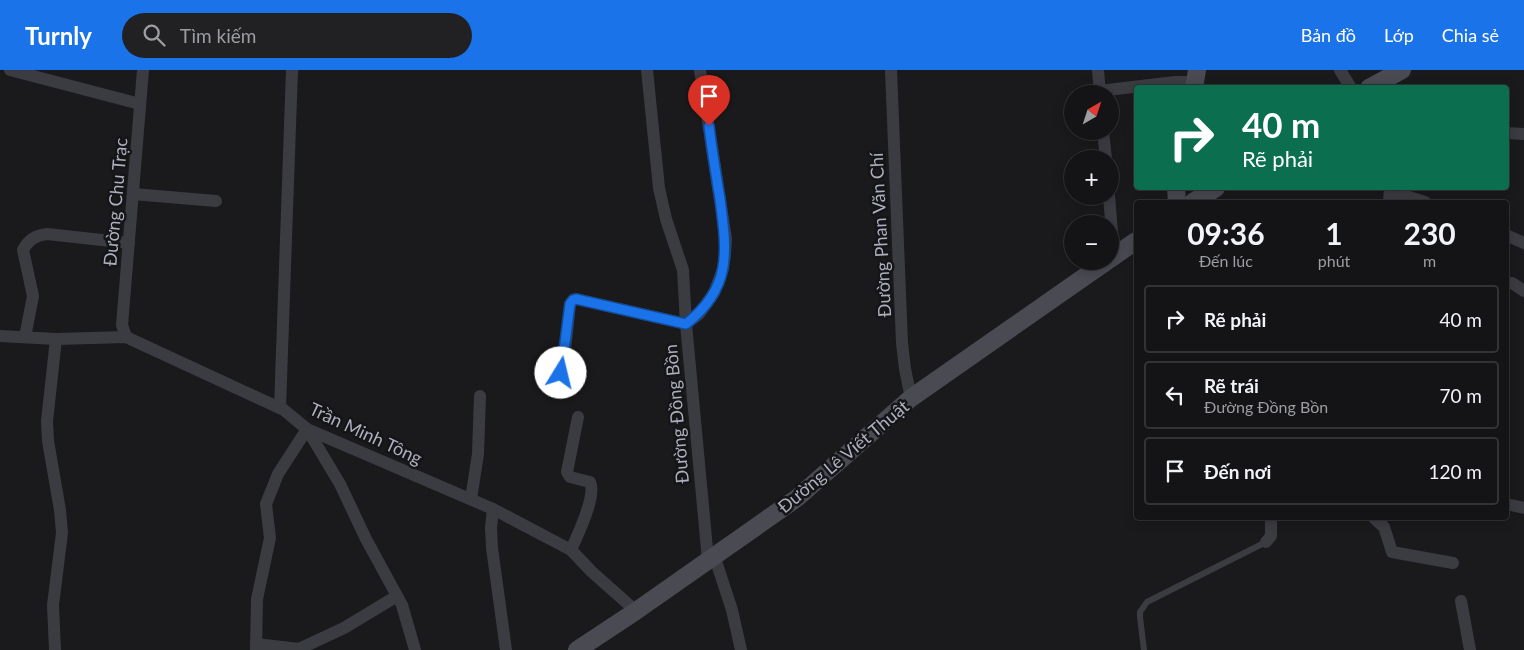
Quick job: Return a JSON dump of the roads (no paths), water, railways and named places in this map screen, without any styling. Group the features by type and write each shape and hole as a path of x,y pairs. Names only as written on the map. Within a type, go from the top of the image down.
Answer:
{"main road":[{"path":"1374,85 1402,70"},
{"path":"1196,200 1213,190"},
{"name":"Đường Lê Viết Thuật","path":"1119,253 1134,242"},
{"name":"Đường Lê Viết Thuật","path":"577,650 797,498 911,398 1095,270"}],"street":[{"path":"10,70 140,104"},
{"name":"Đường Chu Trạc","path":"126,337 122,325 143,70"},
{"path":"280,408 292,70"},
{"path":"559,386 570,304 573,300 576,299 686,324 683,270 666,219 660,188 647,70"},
{"name":"Đường Đồng Bồn","path":"700,70 726,239 723,269 714,293 699,314 686,324 711,558 732,610 741,650"},
{"name":"Đường Phan Văn Chí","path":"891,70 902,344 911,398"},
{"path":"1098,70 1099,85"},
{"path":"1340,70 1349,85"},
{"path":"1152,85 1196,80"},
{"path":"1119,89 1134,87"},
{"path":"1509,133 1524,134"},
{"path":"133,194 216,201"},
{"path":"1390,194 1416,200"},
{"path":"25,337 33,296 22,250 31,240 40,235 47,234 129,243"},
{"path":"1509,236 1524,243"},
{"path":"1512,283 1524,291"},
{"name":"Trần Minh Tông","path":"0,336 56,339 126,337 280,408 307,429 493,509 571,550 592,572 636,611"},
{"path":"55,650 53,605 62,533 47,434 47,421 56,339"},
{"path":"471,499 478,454 480,396"},
{"path":"571,550 586,514 591,489 590,482 570,478 567,472 578,417"},
{"path":"397,596 344,628 299,649 256,647 257,599 270,538 266,504 278,474 307,429 340,484 366,539 402,605 415,650"},
{"path":"1509,505 1524,508"},
{"path":"493,509 492,548 506,650"},
{"path":"1266,542 1271,536 1270,520"},
{"path":"1376,520 1384,527 1392,552 1453,564"},
{"path":"1461,601 1470,650"}],"lane":[{"path":"1144,650 1140,617 1143,605 1266,542"}]}
